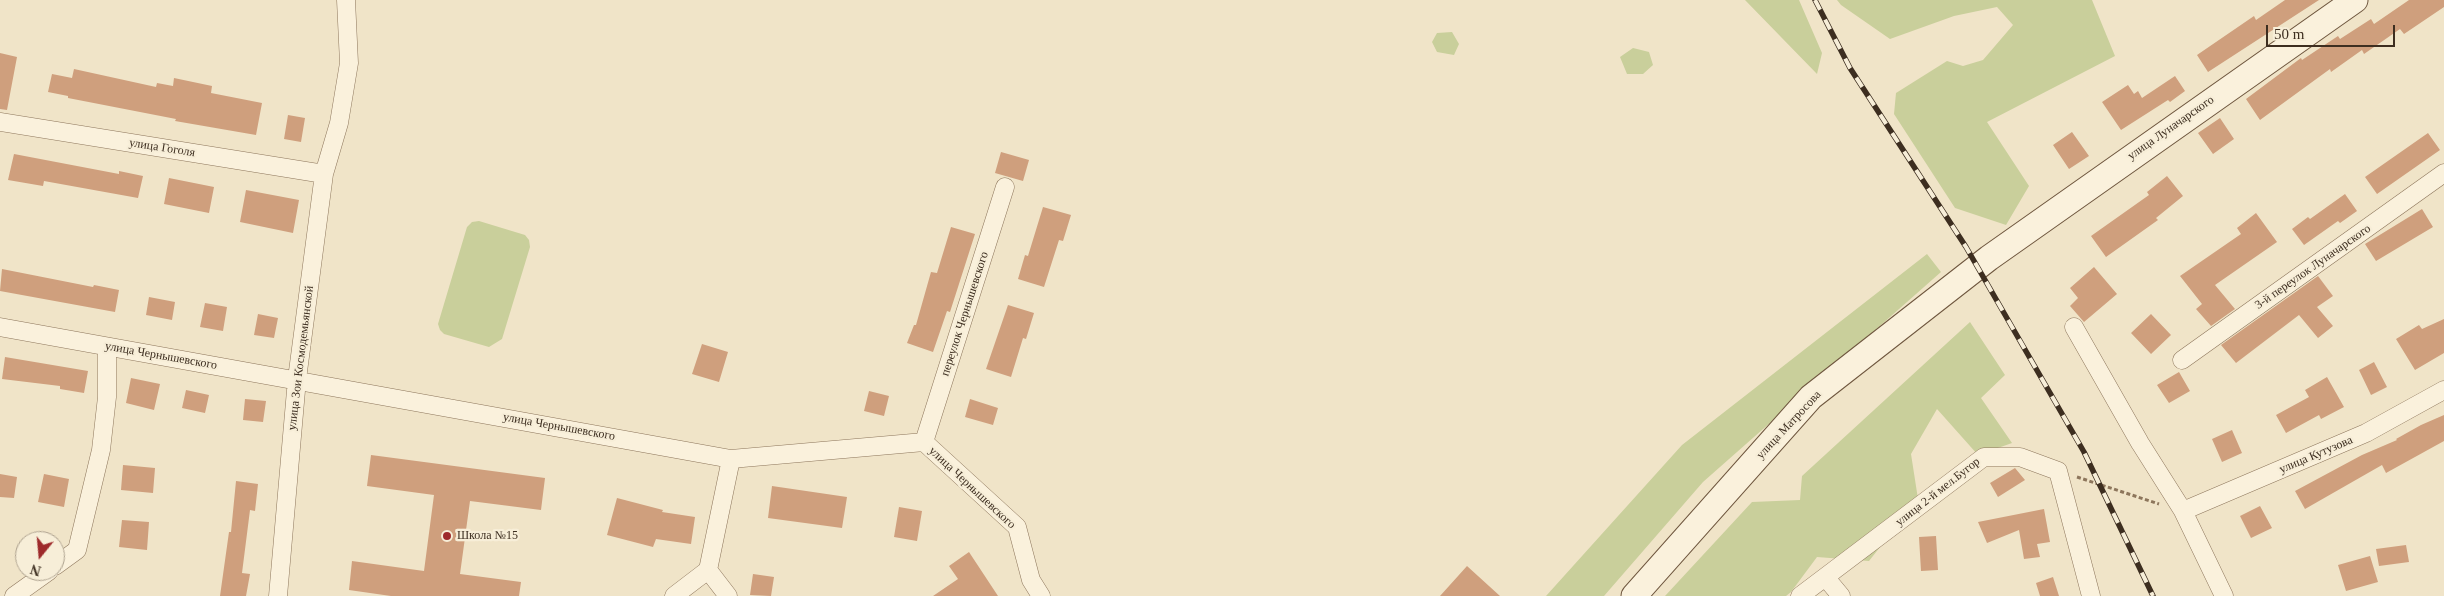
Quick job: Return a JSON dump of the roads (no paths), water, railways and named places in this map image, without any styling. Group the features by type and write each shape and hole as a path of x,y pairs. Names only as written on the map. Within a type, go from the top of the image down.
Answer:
{"main road":[{"name":"улица Луначарского","path":"1989,258 2355,0"},
{"name":"улица Матросова","path":"1634,596 1811,397 1989,258"}],"street":[{"name":"улица Зои Космодемьянской","path":"278,596 297,379 324,174 339,122 349,63 346,0"},
{"name":"улица Гоголя","path":"0,122 324,174"},
{"name":"3-й переулок Луначарского","path":"2182,360 2444,173"},
{"name":"переулок Чернышевского","path":"924,442 1005,187"},
{"name":"улица Чернышевского","path":"0,327 297,379 731,459 924,442 1017,527 1031,580 1041,596"},
{"path":"2074,327 2140,443 2183,511 2224,596"},
{"path":"65,559 77,550 101,450 107,397 107,347"},
{"name":"улица Кутузова","path":"2183,511 2366,434 2444,390"},
{"name":"улица 2-й мел.Бугор","path":"1800,596 1984,457 2020,457 2058,471 2091,596"},
{"path":"674,596 708,570 731,459"},
{"path":"708,570 728,596"},
{"path":"1826,578 1841,596"},
{"path":"14,596 35,581"}],"railway":[{"path":"1815,0 1850,68 1966,247 2084,452 2153,596"}],"place":[{"name":"Школа №15","path":"447,536"}]}
